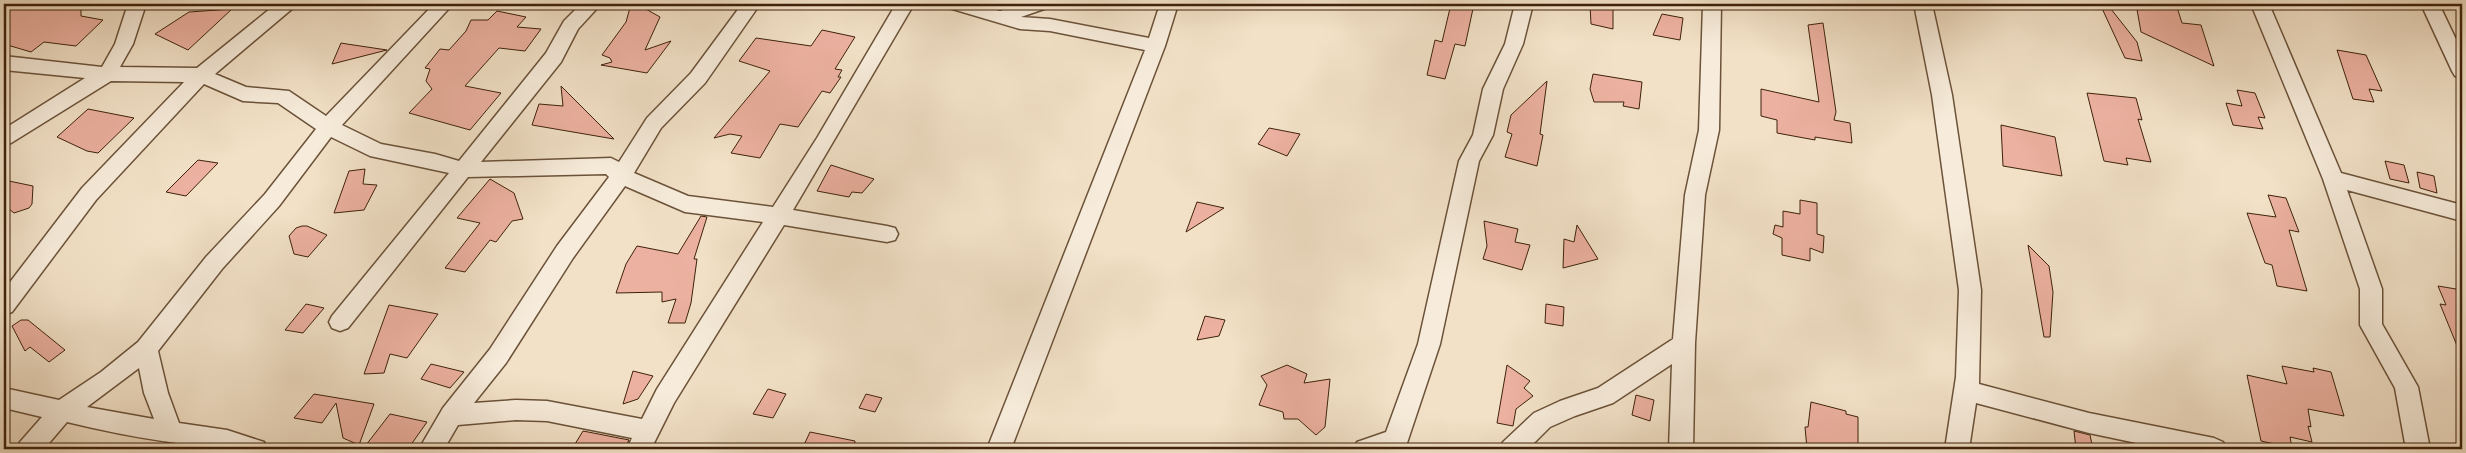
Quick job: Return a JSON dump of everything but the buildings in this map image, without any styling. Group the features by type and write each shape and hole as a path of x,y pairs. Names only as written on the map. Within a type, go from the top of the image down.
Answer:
{"street":[{"path":"4,138 107,74 124,44 137,4"},
{"path":"4,306 89,194 201,75 286,4"},
{"path":"29,449 62,411 109,379 146,348 214,263 272,200 328,128 444,4"},
{"path":"340,322 554,57 571,25 592,4"},
{"path":"431,449 451,415 498,356 565,252 621,176 654,124 698,78 751,4"},
{"path":"451,415 516,410 547,411 644,440 665,396 824,143 905,4"},
{"path":"956,4 1020,23 1050,26 1156,46"},
{"path":"1001,17 1041,4"},
{"path":"999,449 1156,46 1169,4"},
{"path":"1366,449 1394,444 1430,344 1469,162 1483,135 1493,89 1514,44 1524,4"},
{"path":"1681,449 1684,343 1695,195 1709,130 1712,4"},
{"path":"1923,4 1942,95 1970,290 1966,390 1957,449"},
{"path":"2260,4 2333,179 2371,290 2371,325 2406,387 2418,449"},
{"path":"2430,4 2462,71"},
{"path":"4,63 107,74 201,75 243,94 282,96 328,128 377,151 435,161 463,170 611,166 621,176 685,204 778,216 887,234"},
{"path":"2333,179 2397,194 2462,213"},
{"path":"1512,449 1542,420 1568,408 1605,396 1644,372 1684,343"},
{"path":"146,348 156,393 171,433"},
{"path":"1966,390 2089,423 2214,449"},
{"path":"4,398 123,425 224,445 255,449"}]}
